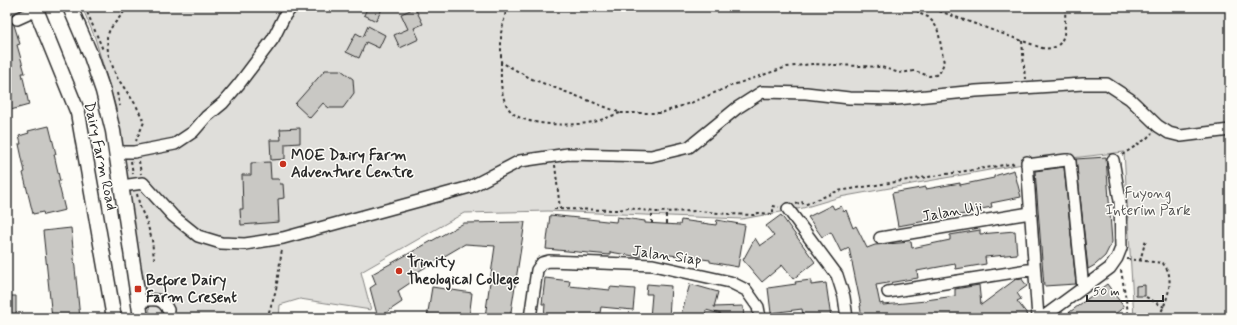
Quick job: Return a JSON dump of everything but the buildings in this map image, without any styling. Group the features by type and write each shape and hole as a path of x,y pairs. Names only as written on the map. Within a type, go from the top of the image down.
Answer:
{"main road":[{"name":"Dairy Farm Road","path":"70,7 103,91 117,152 141,318"},
{"name":"Dairy Farm Road","path":"36,9 78,113 114,318"}],"street":[{"path":"117,152 136,151 175,144 193,132 206,117 223,103 239,84 273,39 285,15 292,7"},
{"path":"18,19 36,9"},
{"path":"122,186 143,183 173,216 198,236 221,243 245,244 283,238 470,187 520,161 568,154 651,156 689,147 738,108 762,92 806,93 849,98 897,100 932,95 1083,84 1107,84 1130,99 1158,126 1169,133 1181,136 1230,130"},
{"path":"1038,318 1027,163 1066,160 1069,160 1070,162 1082,288"},
{"path":"1042,318 1110,268 1118,258 1121,248 1120,201 1113,160"},
{"path":"789,208 837,275 844,296 847,318"},
{"name":"Jalan Uji","path":"880,238 1030,212"},
{"name":"Jalan Siap","path":"530,318 537,270 542,263 549,261 653,265 730,282 746,290 758,307 760,318"},
{"path":"888,292 1034,269"},
{"path":"139,301 159,300 166,304 168,310"}],"path":[{"path":"128,7 110,29 107,37 108,53 116,76 136,105 144,122 136,142 136,151 143,183"},
{"path":"507,7 501,33 502,89 504,100 509,109 517,117 537,122 563,125 593,122 621,113 661,113 693,102 740,82 788,67 812,64 882,67 899,73 915,71 929,76 936,75 940,72 944,63 939,35 933,22 928,17 918,13 918,7"},
{"path":"928,7 1048,49 1058,46 1064,37 1064,7"},
{"path":"1022,41 1026,88"},
{"path":"501,62 532,79 621,113"},
{"path":"1113,160 1146,139 1158,126"},
{"path":"554,209 618,210 628,208 655,212 700,211 727,214 773,214 773,206 789,208 802,202 804,205 838,191 1027,163"},
{"path":"556,171 560,209"},
{"path":"652,215 652,223"},
{"path":"666,215 666,224"},
{"path":"267,318 276,290 283,238"},
{"path":"1140,261 1146,239"},
{"path":"1129,318 1123,275 1118,258 1163,263 1168,271 1169,289 1164,308 1158,318"},
{"path":"1146,297 1164,308"}],"green space":[{"name":"Fuyong Interim Park","path":"82,7 1230,7 1230,318 1134,318 1124,152 1028,163 840,197 803,208 742,219 548,211 464,213 361,272 371,310 300,299 280,305 279,318 151,318 131,210 116,108 95,38"}],"place":[{"name":"MOE Dairy Farm Adventure Centre","path":"283,164"},
{"name":"Trinity Theological College","path":"399,271"},
{"name":"Before Dairy Farm Cresent","path":"138,289"}]}
